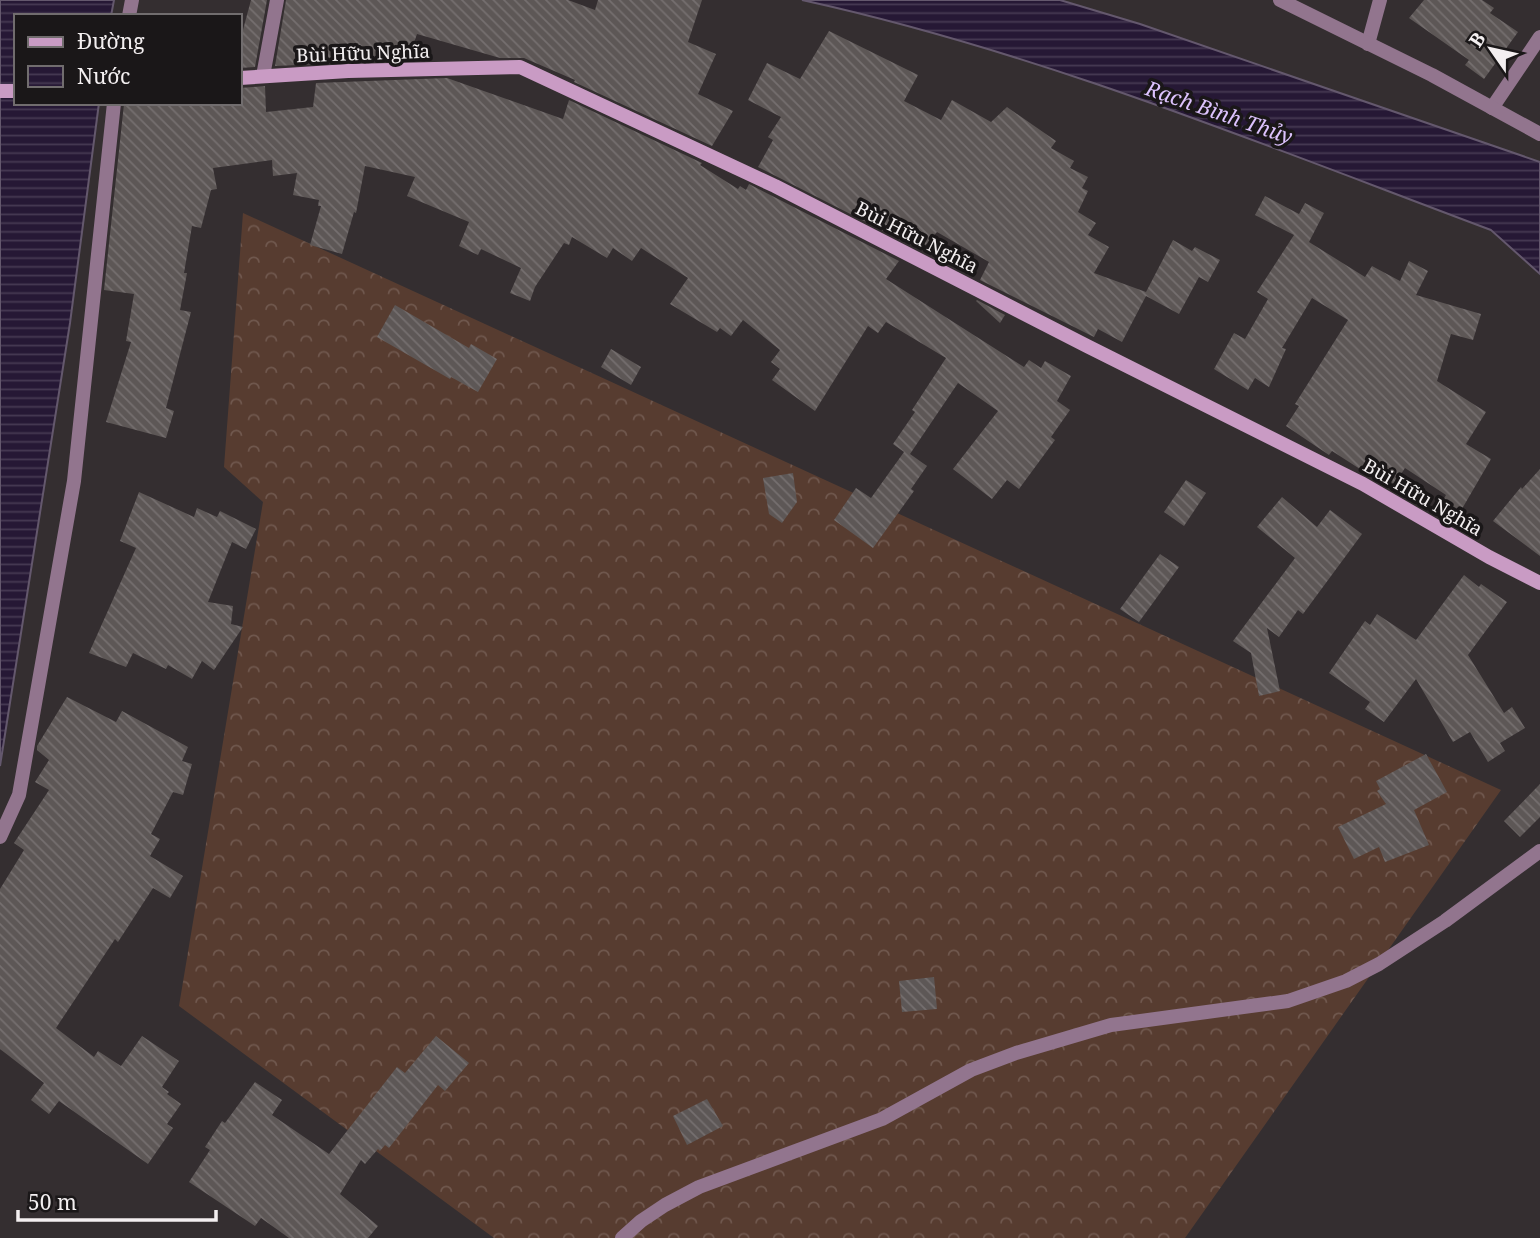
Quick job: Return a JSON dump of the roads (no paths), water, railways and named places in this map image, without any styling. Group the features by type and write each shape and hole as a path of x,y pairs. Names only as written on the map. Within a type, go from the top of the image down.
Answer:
{"main road":[{"name":"Bùi Hữu Nghĩa","path":"242,78 520,67 775,186 1363,484 1489,557 1540,583"}],"street":[{"path":"263,76 277,0"},
{"path":"1280,0 1540,134"},
{"path":"1368,44 1380,0"},
{"path":"1492,108 1540,37"},
{"path":"0,837 19,795 74,481 114,105"},
{"path":"622,1238 665,1205 699,1187 882,1119 971,1070 1016,1053 1111,1025 1288,1001 1346,981 1379,964 1445,921 1540,851"}],"water":[{"path":"0,0 114,0 111,14 14,14 14,105 99,105 70,323 0,766"},
{"name":"Rạch Bình Thủy","path":"802,0 1060,0 1140,24 1540,162 1540,274 1491,230 1236,134 1064,73 978,46"}]}
